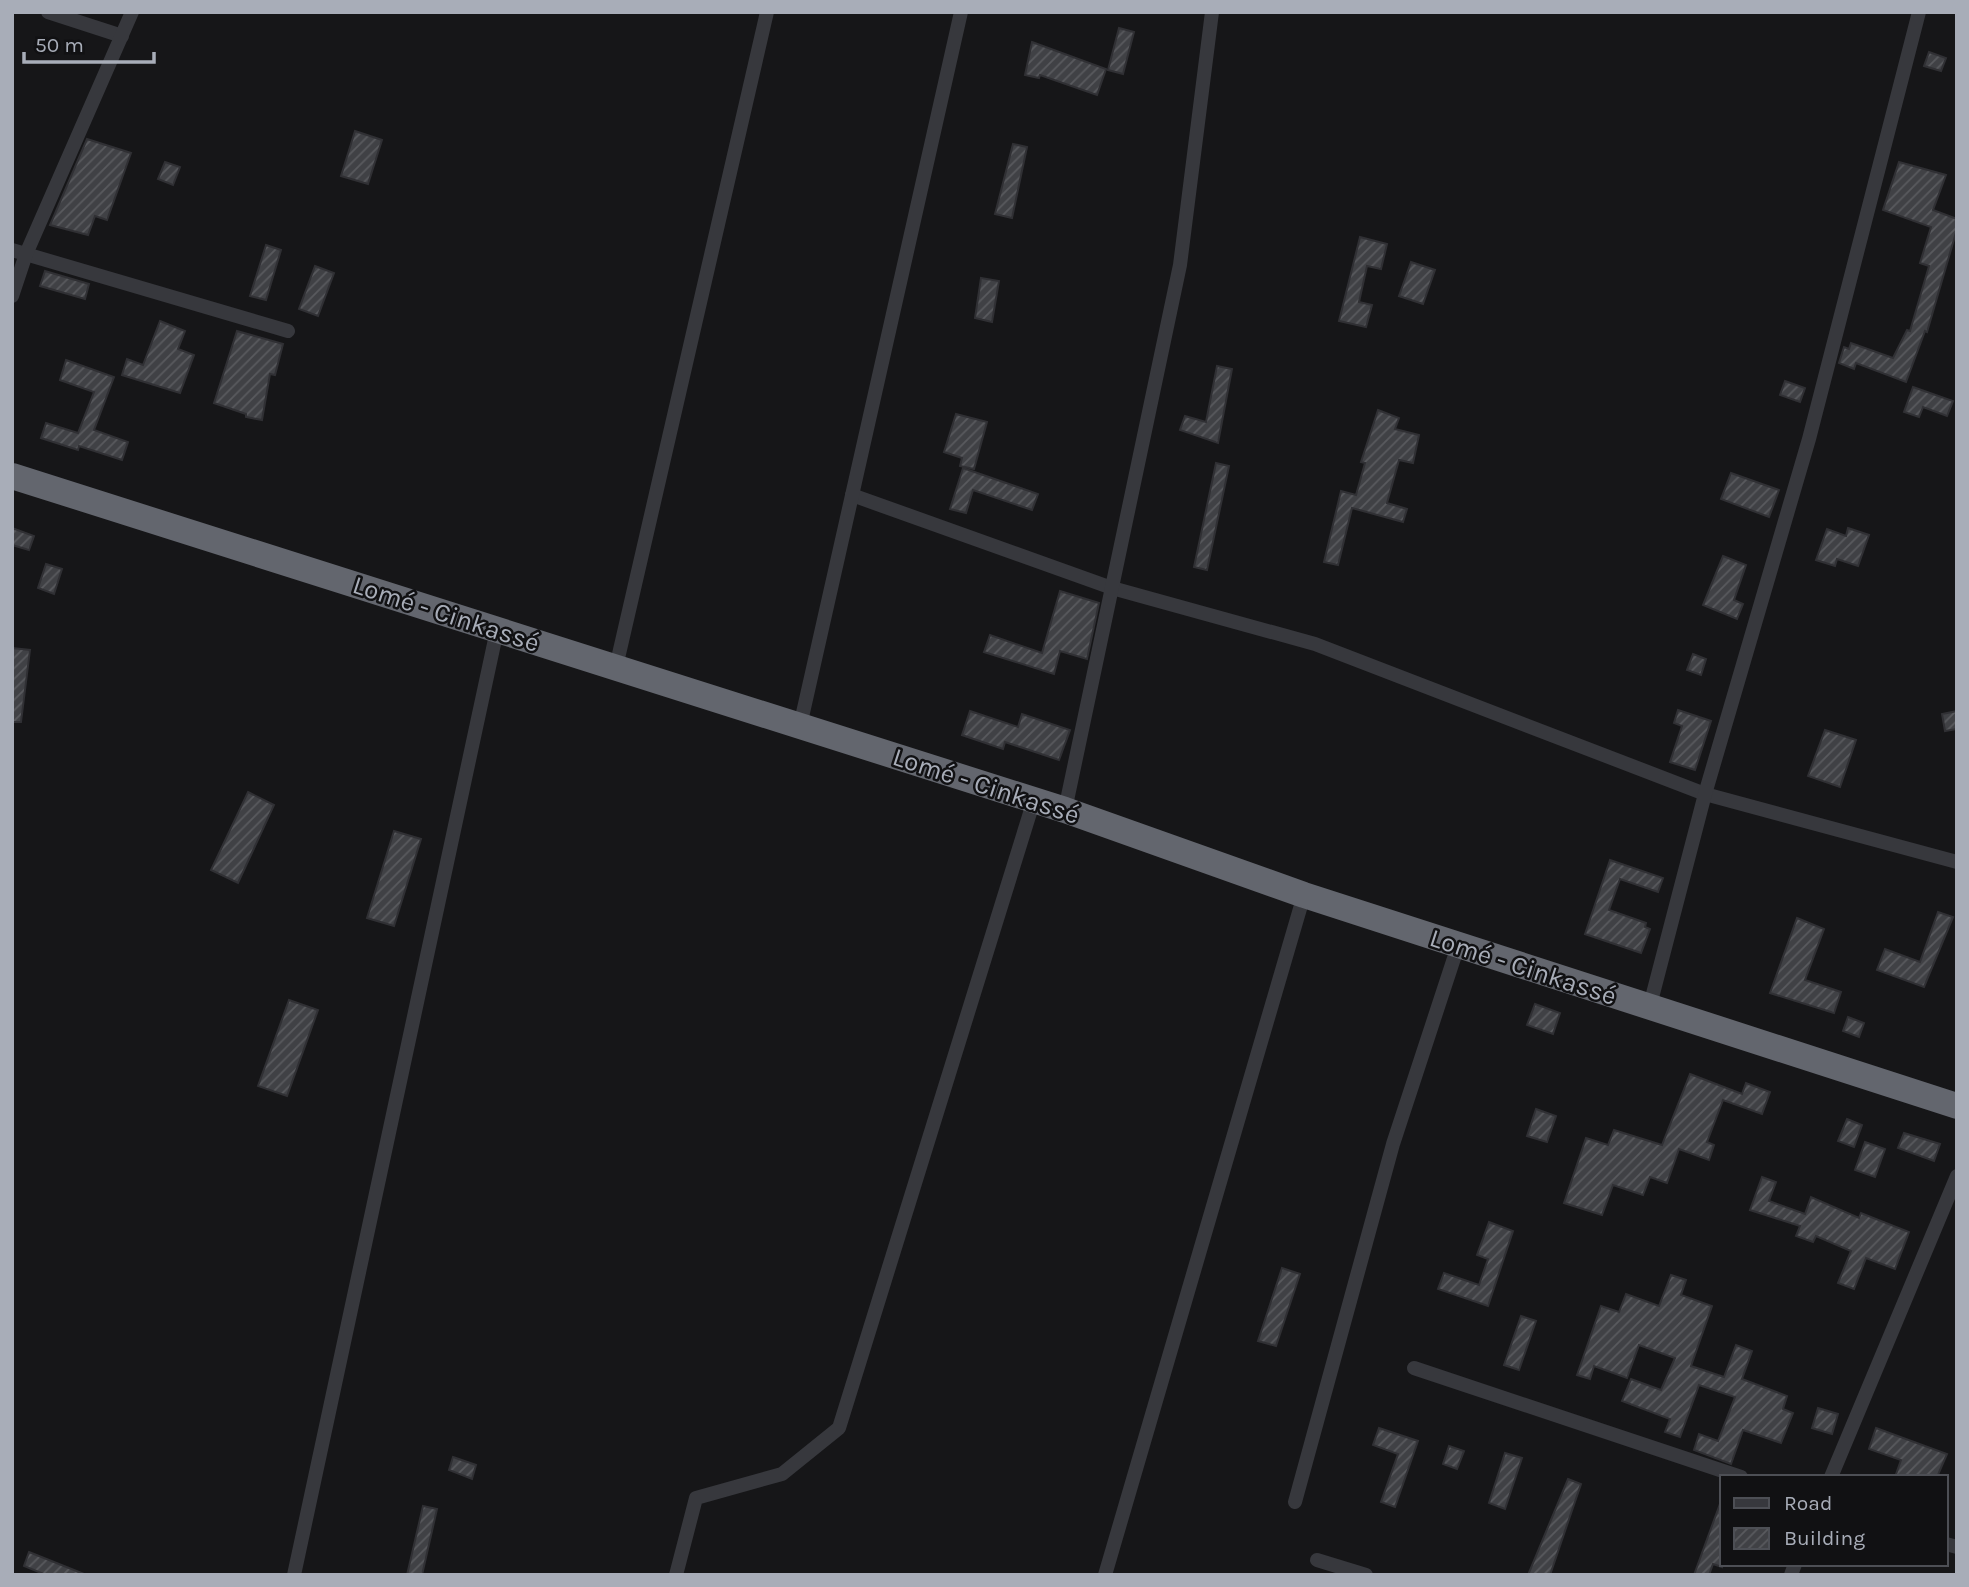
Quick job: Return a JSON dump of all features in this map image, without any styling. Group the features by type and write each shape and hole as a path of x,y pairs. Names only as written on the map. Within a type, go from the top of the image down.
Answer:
{"highway":[{"name":"Lomé - Cinkassé","path":"12,476 1065,810 1304,895 1649,1009 1957,1106"}],"street":[{"path":"48,12 122,36"},
{"path":"12,296 19,252 132,12"},
{"path":"616,667 767,12"},
{"path":"800,726 961,12"},
{"path":"1065,810 1180,265 1212,12"},
{"path":"1649,1009 1705,794 1809,439 1919,12"},
{"path":"19,252 288,331"},
{"path":"852,495 1112,589 1315,644 1705,794 1957,862"},
{"path":"294,1575 497,630"},
{"path":"676,1575 696,1498 782,1474 839,1428 1034,800"},
{"path":"1105,1575 1304,895"},
{"path":"1295,1502 1393,1144 1458,946"},
{"path":"1832,1475 1957,1176"},
{"path":"1414,1368 1735,1475"},
{"path":"1317,1560 1366,1575"}],"building":[{"path":"1119,28 1134,32 1123,74 1108,70"},
{"path":"1032,42 1106,69 1097,95 1040,75 1039,78 1025,75"},
{"path":"1929,52 1946,58 1941,71 1924,66"},
{"path":"355,131 382,140 368,184 341,176"},
{"path":"87,139 131,153 107,220 95,216 88,235 50,225"},
{"path":"1013,144 1027,147 1012,218 995,214"},
{"path":"165,162 180,167 173,185 158,179"},
{"path":"1899,162 1946,175 1933,210 1957,219 1957,229 1927,332 1925,331 1906,382 1856,363 1854,369 1839,363 1844,347 1849,349 1851,343 1893,358 1907,330 1910,331 1929,266 1920,263 1931,227 1883,210"},
{"path":"1360,237 1387,244 1381,269 1367,266 1359,302 1372,305 1366,327 1339,321"},
{"path":"266,245 281,250 266,300 250,296"},
{"path":"1411,262 1435,270 1423,304 1399,296"},
{"path":"315,266 334,273 318,316 299,309"},
{"path":"45,271 89,284 85,299 40,286"},
{"path":"981,278 999,281 992,322 975,318"},
{"path":"160,321 185,331 178,349 194,355 180,393 122,375 127,359 143,365"},
{"path":"237,331 283,344 275,375 270,374 262,420 246,417 246,414 214,403"},
{"path":"66,360 114,377 94,430 128,442 122,460 79,446 78,450 41,438 46,423 78,433 94,392 60,380"},
{"path":"1217,366 1232,369 1218,443 1180,430 1185,416 1206,422"},
{"path":"1785,381 1805,388 1800,402 1780,395"},
{"path":"1913,387 1953,401 1947,416 1923,407 1919,417 1904,412"},
{"path":"1378,410 1399,418 1395,429 1419,435 1413,463 1399,460 1387,503 1407,509 1403,522 1352,508 1338,565 1324,562 1341,491 1356,495 1365,463 1361,462"},
{"path":"956,414 987,422 974,469 960,466 962,458 944,452"},
{"path":"1216,463 1229,466 1207,570 1194,567"},
{"path":"963,468 1038,494 1032,510 973,490 966,513 950,509"},
{"path":"1731,473 1779,490 1769,517 1721,499"},
{"path":"12,528 34,536 29,550 12,545"},
{"path":"1848,528 1869,535 1858,566 1837,559 1835,566 1816,560 1827,529 1846,536"},
{"path":"1723,556 1746,565 1734,600 1743,604 1737,619 1703,605"},
{"path":"46,564 62,569 54,594 38,588"},
{"path":"1060,591 1099,603 1087,659 1060,651 1054,674 984,652 990,635 1042,653"},
{"path":"12,648 30,650 21,722 12,722"},
{"path":"1693,654 1706,659 1701,675 1687,670"},
{"path":"1678,710 1711,721 1695,770 1670,762 1682,726 1674,723"},
{"path":"970,711 1018,727 1022,714 1070,730 1059,760 1005,742 1003,749 962,735"},
{"path":"1957,711 1957,729 1945,731 1942,714"},
{"path":"1825,730 1856,740 1840,787 1808,776"},
{"path":"248,792 274,805 238,883 211,870"},
{"path":"394,831 421,839 394,926 367,918"},
{"path":"1610,860 1663,878 1658,892 1620,879 1609,910 1646,923 1645,927 1650,929 1641,953 1585,934"},
{"path":"1938,912 1953,917 1924,987 1877,970 1885,949 1920,962"},
{"path":"1797,918 1824,929 1805,980 1841,992 1834,1013 1770,993"},
{"path":"289,1000 318,1010 287,1096 258,1086"},
{"path":"1535,1004 1560,1013 1553,1034 1527,1025"},
{"path":"1848,1017 1864,1023 1859,1037 1843,1031"},
{"path":"1690,1074 1742,1094 1746,1083 1770,1092 1762,1114 1723,1100 1707,1142 1714,1145 1709,1160 1679,1149 1667,1183 1650,1177 1643,1195 1613,1185 1602,1215 1564,1203 1586,1138 1608,1145 1614,1130 1662,1145"},
{"path":"1536,1109 1556,1116 1547,1142 1527,1136"},
{"path":"1847,1119 1862,1125 1854,1147 1838,1141"},
{"path":"1904,1133 1940,1144 1934,1161 1898,1148"},
{"path":"1865,1142 1885,1149 1875,1177 1855,1170"},
{"path":"1762,1177 1776,1182 1769,1201 1805,1214 1811,1197 1859,1218 1861,1213 1909,1232 1895,1269 1866,1258 1854,1289 1838,1283 1851,1251 1816,1236 1813,1242 1796,1236 1800,1226 1750,1210"},
{"path":"1489,1222 1513,1231 1488,1306 1438,1289 1444,1273 1479,1285 1488,1259 1477,1255"},
{"path":"1282,1268 1300,1274 1276,1346 1258,1341"},
{"path":"1671,1275 1686,1280 1681,1295 1712,1306 1691,1366 1724,1377 1736,1345 1752,1351 1742,1379 1787,1396 1783,1409 1793,1413 1781,1443 1743,1430 1731,1464 1694,1450 1699,1434 1718,1441 1735,1397 1699,1385 1680,1437 1665,1432 1670,1419 1622,1401 1631,1379 1661,1390 1675,1358 1639,1345 1627,1378 1594,1366 1590,1379 1577,1375 1601,1306 1619,1312 1626,1294 1659,1306"},
{"path":"1521,1316 1536,1321 1519,1370 1504,1365"},
{"path":"1818,1408 1838,1414 1832,1434 1812,1428"},
{"path":"1379,1428 1418,1441 1395,1507 1381,1502 1398,1454 1373,1445"},
{"path":"1876,1428 1947,1454 1938,1475 1896,1475 1901,1460 1869,1449"},
{"path":"1449,1446 1464,1451 1457,1469 1443,1464"},
{"path":"1505,1453 1522,1458 1505,1509 1489,1503"},
{"path":"453,1457 476,1465 472,1479 449,1470"},
{"path":"1568,1479 1581,1484 1550,1575 1528,1575"},
{"path":"1720,1504 1722,1567 1713,1564 1709,1575 1694,1575"},
{"path":"423,1506 437,1509 422,1575 407,1575"},
{"path":"29,1552 84,1575 46,1575 24,1566"}]}
